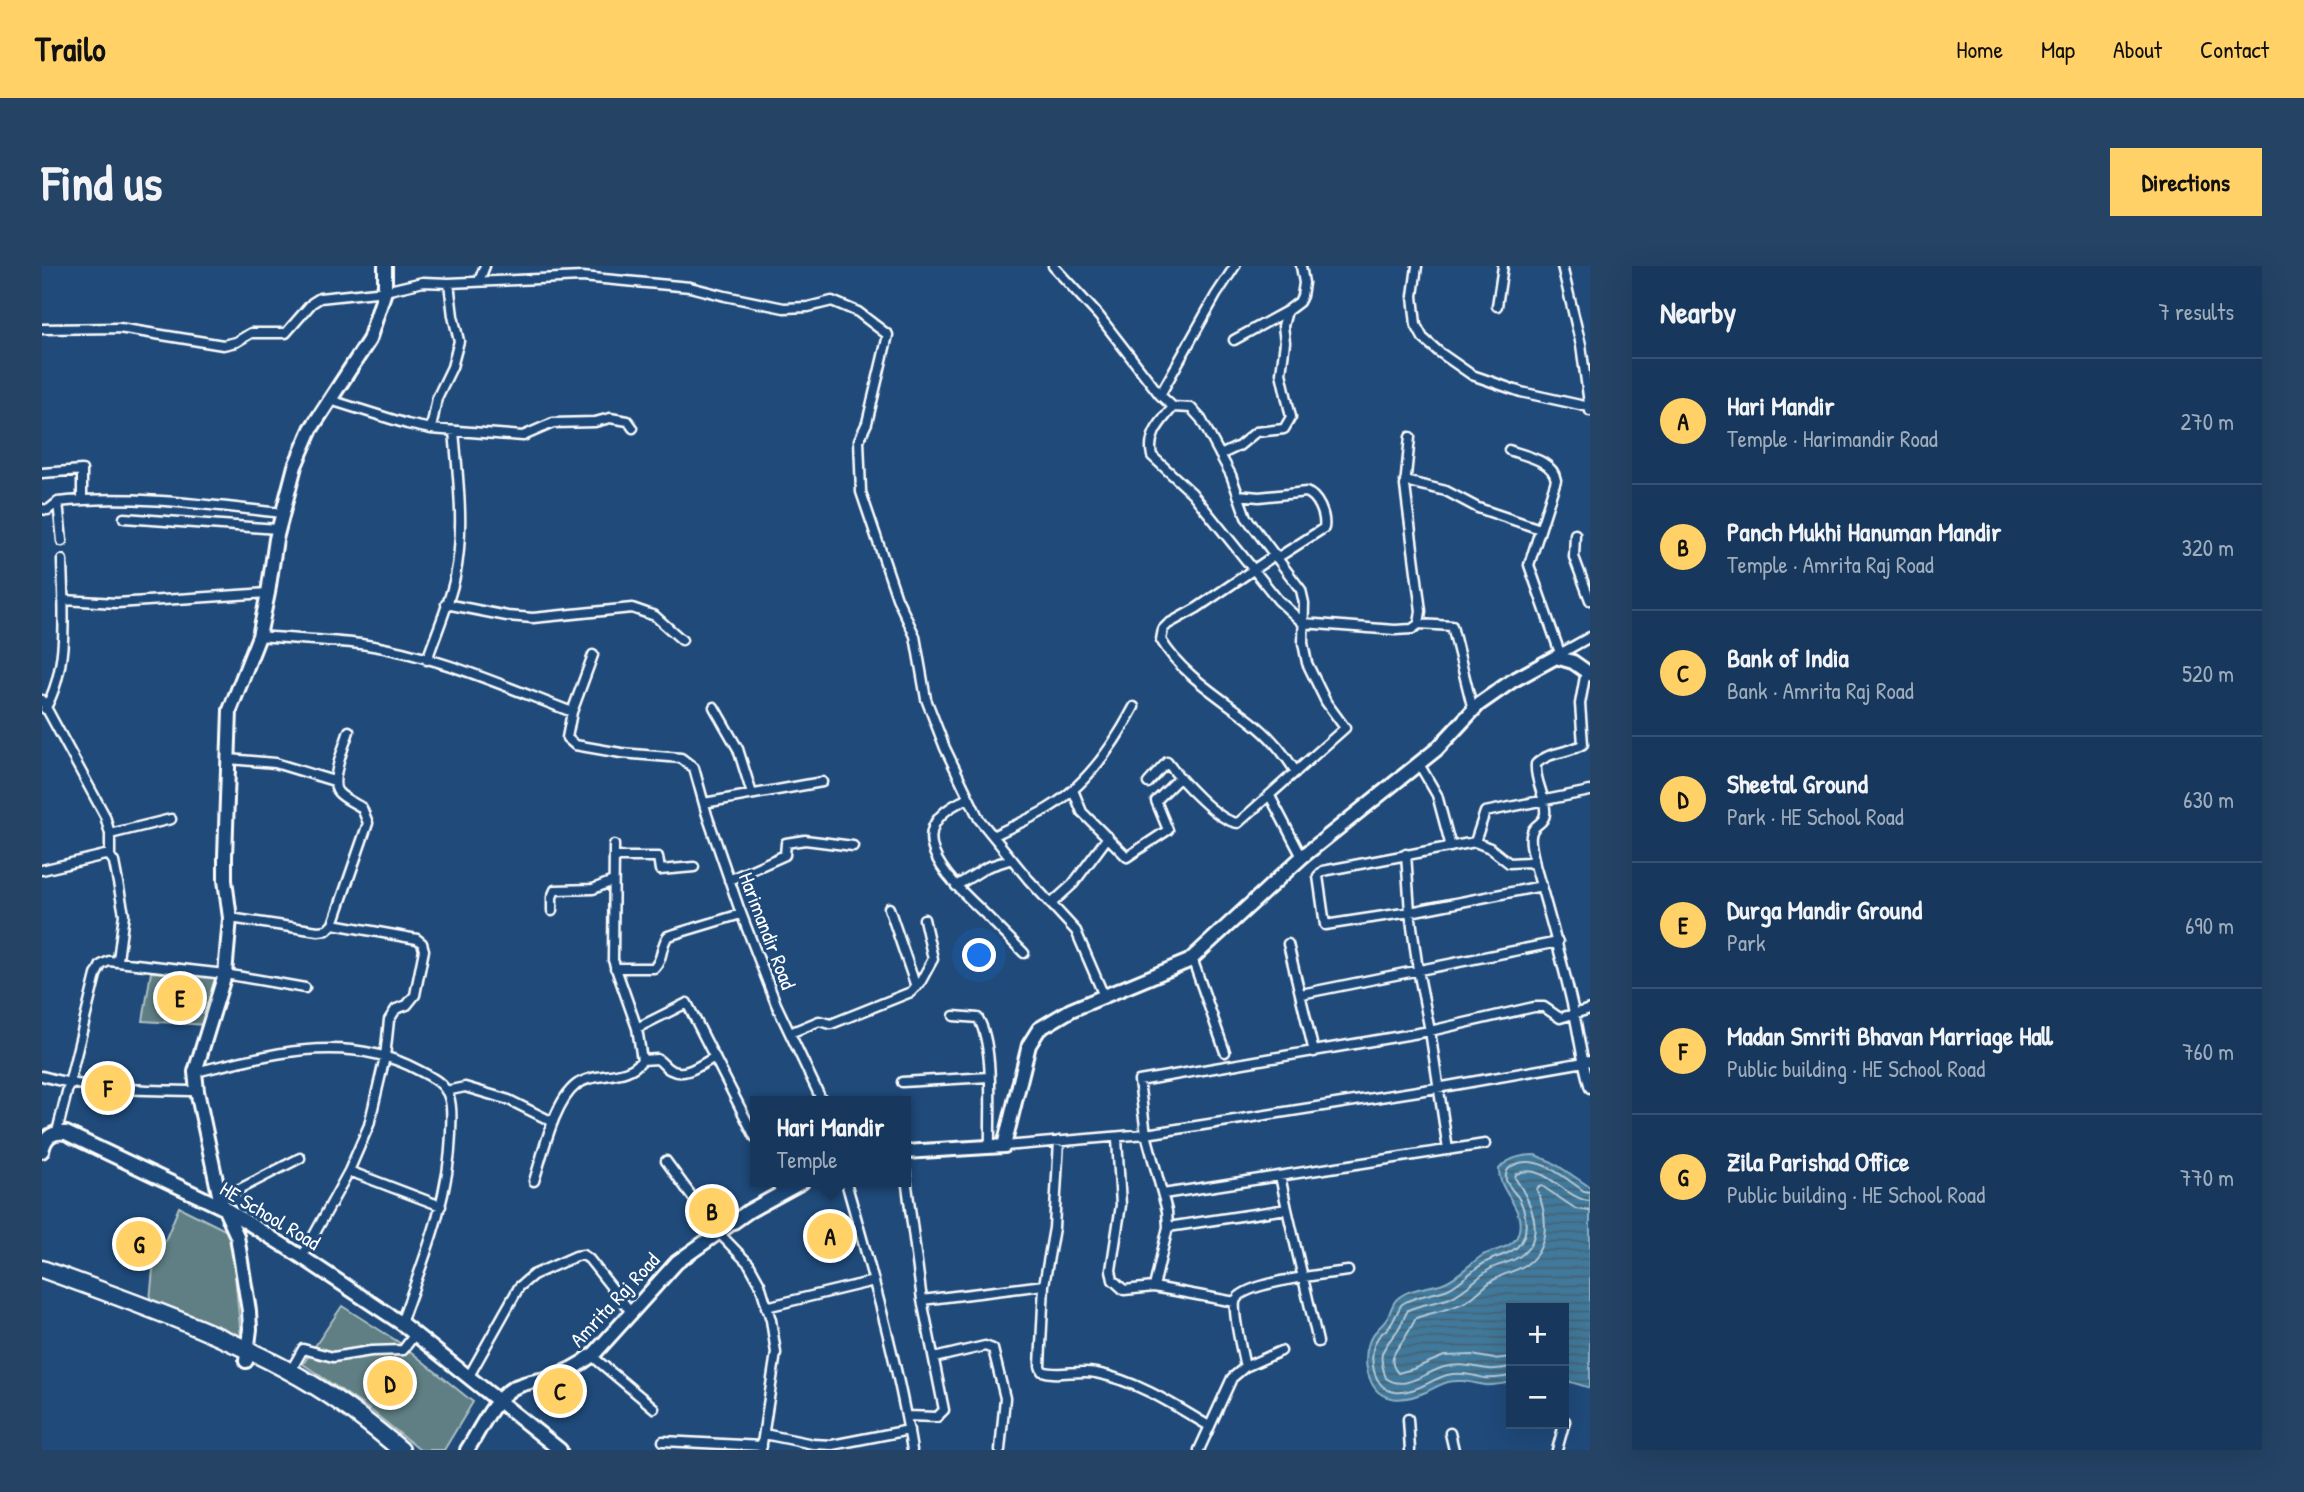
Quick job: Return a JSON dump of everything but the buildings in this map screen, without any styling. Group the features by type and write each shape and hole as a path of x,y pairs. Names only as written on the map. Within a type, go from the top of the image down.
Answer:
{"highway":[{"path":"42,1269 163,1315 247,1356 319,1398 387,1450"},
{"path":"42,1279 290,1372 333,1398 401,1450"}],"street":[{"path":"247,1356 249,1311 242,1262 237,1236 223,1204 195,1072 225,974 230,918 225,857 230,710 259,636 278,529 300,448 369,340 385,291 385,266"},
{"path":"479,281 485,266"},
{"path":"1053,266 1099,316 1160,395 1173,407 1193,410 1201,419 1220,455 1246,517 1301,590 1304,603 1303,643 1307,663 1316,686 1345,728 1241,822 1234,824 1179,778 1167,762 1148,783"},
{"path":"1160,395 1235,266"},
{"path":"1234,340 1299,302 1304,283 1301,266"},
{"path":"1418,266 1413,296 1416,326 1423,338 1439,352 1472,375 1521,392 1590,409 1581,345 1562,266"},
{"path":"1497,306 1503,266"},
{"path":"42,329 119,328 229,345 251,333 286,333 312,303 320,298 385,291 423,282 582,277 690,286 784,308 808,307 832,301 858,312 888,335 867,423 859,440 861,492 892,585 915,636 926,699 945,748 979,818 1076,931 1104,996"},
{"path":"431,429 437,398 452,367 459,341 449,283"},
{"path":"1220,455 1239,446 1256,432 1284,429 1289,423 1291,417 1281,365 1285,342 1283,326 1287,311"},
{"path":"330,400 431,429 523,436 554,423 595,422 610,418 628,421 633,428"},
{"path":"1173,407 1153,433 1150,447 1152,456 1192,493 1278,600 1303,623 1395,630 1412,629 1419,624 1452,626 1473,710"},
{"path":"427,660 455,578 459,539 459,484 454,430"},
{"path":"1410,437 1405,481 1421,611 1419,624"},
{"path":"1509,450 1544,463 1555,475 1556,481 1529,565 1560,653"},
{"path":"42,473 82,470 82,499"},
{"path":"1405,481 1446,491 1478,508 1540,529"},
{"path":"1238,495 1259,497 1311,493 1325,517 1324,528 1168,624 1163,629 1161,640 1182,665 1277,745 1296,772"},
{"path":"42,509 48,510 58,502 82,499 130,500 282,513"},
{"path":"58,502 62,541"},
{"path":"124,518 278,529"},
{"path":"1575,534 1574,557 1590,600"},
{"path":"62,560 59,675 43,706 105,816 110,834 110,856 114,862 123,906 118,960"},
{"path":"63,600 117,603 268,593"},
{"path":"446,604 507,616 533,618 632,608 654,615 682,640"},
{"path":"259,636 361,645 427,660 572,712 593,655"},
{"path":"1004,1146 1034,1034 1062,1014 1179,966 1192,958 1302,857 1446,741 1473,710 1512,681 1590,637"},
{"path":"1547,660 1563,657 1588,672 1580,704 1583,744 1546,756 1536,764 1535,771 1545,814 1543,820 1534,827 1531,836 1535,866 1558,942 1590,1088"},
{"path":"714,707 738,749 752,794"},
{"path":"993,836 1048,808 1086,779 1134,707"},
{"name":"Harimandir Road","path":"572,712 566,735 569,742 575,745 621,753 681,758 694,768 741,914 790,1034 820,1096"},
{"path":"230,918 318,931 327,930 333,924 368,823 362,808 335,789 334,780 349,732"},
{"path":"229,759 275,763 334,780"},
{"path":"1419,764 1437,794 1451,846"},
{"path":"1073,790 1082,812 1127,857 1168,830 1156,801 1179,778"},
{"path":"704,803 822,782"},
{"path":"1475,842 1485,812 1590,791"},
{"path":"1270,796 1302,857"},
{"path":"969,798 943,811 936,820 932,835 933,849 942,869 956,886 1024,953"},
{"path":"110,834 171,819"},
{"path":"1052,903 1073,884 1108,837"},
{"path":"729,880 785,855 786,843 805,840 853,846"},
{"path":"1535,866 1528,862 1509,863 1490,848 1475,842 1323,871 1318,876 1325,925 1410,912 1542,886"},
{"path":"614,845 613,960 636,1028 642,1060"},
{"path":"1406,854 1418,970 1448,1150"},
{"path":"42,870 110,856"},
{"path":"614,857 658,857 660,870 694,867"},
{"path":"956,886 987,867 1012,859"},
{"path":"552,911 555,890 593,889 613,881"},
{"path":"889,908 916,987"},
{"path":"615,968 654,968 659,963 663,942 668,936 741,914"},
{"path":"790,1034 819,1021 831,1024 911,992 921,981 933,959 925,919"},
{"path":"302,1257 349,1171 369,1125 385,1057 391,1014 415,995 424,950 418,939 333,924"},
{"path":"1301,994 1558,942"},
{"path":"1288,944 1314,1052"},
{"path":"1192,958 1225,1052"},
{"path":"42,1150 49,1135 57,1132 96,975 101,965 118,960 305,988"},
{"path":"636,1028 687,1003 750,1128"},
{"path":"1154,1287 1168,1227 1163,1194 1146,1134 1139,1081 1430,1031 1534,1007 1544,1007 1560,1018 1590,1009"},
{"path":"954,1016 978,1018 986,1030 989,1054 990,1148"},
{"path":"195,1072 302,1049 361,1051 411,1066 436,1080 446,1091 452,1108 450,1167 440,1206 401,1323"},
{"path":"534,1181 553,1122 575,1085 627,1071 642,1060 657,1059 667,1069 676,1073 685,1072 715,1057"},
{"path":"911,1152 1117,1139 1586,1062"},
{"path":"42,1076 137,1090 197,1091"},
{"path":"902,1082 989,1077"},
{"path":"446,1091 465,1087 509,1100 553,1122"},
{"name":"HE School Road","path":"57,1132 66,1133 223,1204 401,1323 560,1450"},
{"path":"1117,1139 1121,1205 1111,1270 1113,1280 1124,1290 1154,1287 1236,1302"},
{"path":"1059,1141 1054,1228 1044,1285 1040,1366 1042,1371 1075,1371 1112,1377 1163,1398 1209,1426"},
{"path":"1163,1194 1485,1144"},
{"path":"223,1204 300,1158"},
{"path":"663,1441 690,1446 761,1448 776,1353 760,1284 750,1264 718,1232 666,1161"},
{"path":"349,1171 440,1206"},
{"path":"1280,1176 1318,1342"},
{"name":"Amrita Raj Road","path":"467,1450 499,1400 514,1388 565,1373 592,1356 677,1262 779,1187"},
{"path":"847,1187 874,1281 912,1450"},
{"path":"906,1416 931,1418 942,1414 944,1410 922,1300 907,1187"},
{"path":"1168,1227 1287,1209"},
{"path":"469,1376 519,1287 533,1275 576,1256 583,1255 589,1259 631,1312"},
{"path":"1245,1367 1236,1302 1239,1296 1251,1289 1348,1271"},
{"path":"766,1307 874,1281"},
{"path":"922,1300 1044,1285"},
{"path":"290,1372 303,1349 333,1357 371,1351 403,1350 415,1334"},
{"path":"934,1358 985,1346 993,1349 1005,1398 1000,1450"},
{"path":"1199,1450 1232,1378 1245,1367 1281,1351"},
{"path":"592,1356 654,1408"},
{"path":"1408,1419 1410,1450"},
{"path":"1557,1450 1563,1429"},
{"path":"764,1434 832,1445 909,1430"},
{"path":"1450,1433 1454,1450"}],"green space":[{"path":"151,972 218,976 207,1025 143,1021"},
{"path":"179,1207 231,1233 241,1338 150,1300 153,1270"},
{"path":"342,1306 400,1343 473,1402 444,1450 420,1450 373,1412 303,1364"}],"water":[{"path":"1535,1155 1552,1162 1590,1187 1590,1388 1569,1382 1569,1303 1506,1303 1506,1383 1488,1385 1453,1381 1403,1398 1387,1397 1380,1393 1370,1379 1366,1356 1369,1342 1388,1317 1394,1302 1414,1290 1449,1280 1483,1255 1508,1246 1516,1239 1520,1225 1519,1216 1503,1186 1499,1169 1506,1162"}],"place":[{"name":"Durga Mandir Ground","path":"180,998"},
{"name":"Madan Smriti Bhavan Marriage Hall","path":"108,1088"},
{"name":"Panch Mukhi Hanuman Mandir","path":"712,1211"},
{"name":"Hari Mandir","path":"830,1236"},
{"name":"Zila Parishad Office","path":"139,1244"},
{"name":"Sheetal Ground","path":"390,1383"},
{"name":"Bank of India","path":"560,1391"}]}
